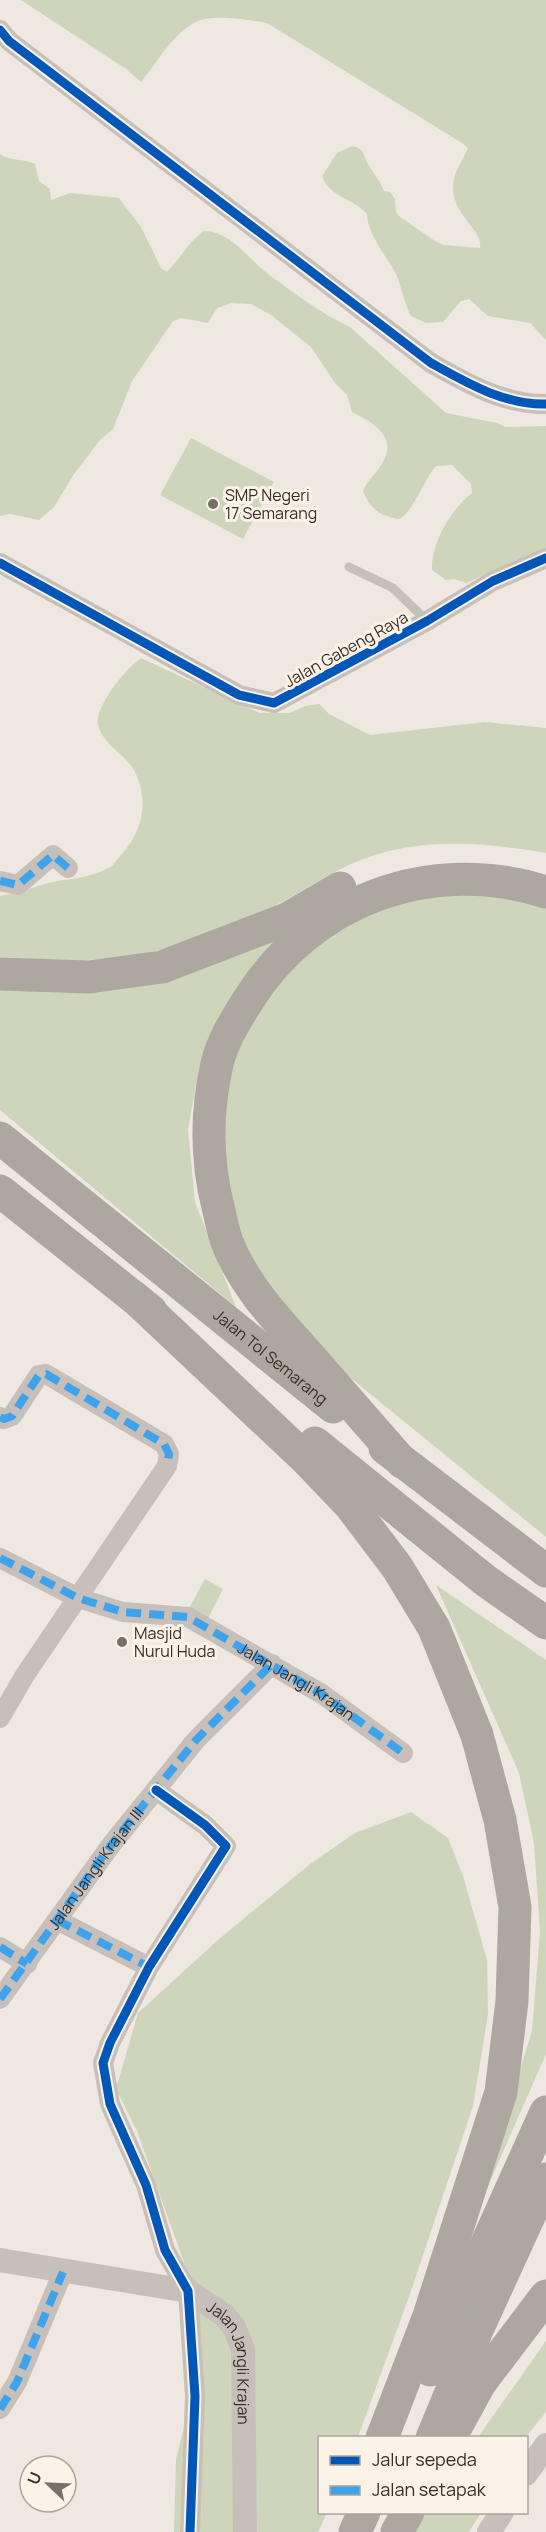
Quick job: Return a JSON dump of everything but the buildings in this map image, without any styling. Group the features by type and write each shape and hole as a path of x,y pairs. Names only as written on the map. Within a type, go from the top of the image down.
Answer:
{"highway":[{"path":"0,974 89,977 162,967 287,919 344,886 379,871 409,865 462,860 491,861 546,870"},
{"path":"402,1462 256,1295 227,1242 210,1176 208,1121 218,1062 233,1024 262,977 295,945 328,918 385,890 436,880 492,880 546,892"},
{"name":"Jalan Tol Semarang","path":"0,1138 402,1462 546,1571"},
{"path":"0,1191 477,1574 546,1623"},
{"path":"135,1298 307,1460 350,1505 396,1567 438,1639 477,1735 500,1820 515,1907 512,2001 501,2092 429,2316 383,2436"},
{"path":"400,2436 546,2112"},
{"path":"433,2436 477,2330 546,2179"},
{"path":"451,2436 480,2383 546,2296"},
{"path":"346,2532 352,2514"},
{"path":"355,2532 363,2514"},
{"path":"394,2532 399,2514"},
{"path":"394,2532 407,2514"}],"street":[{"path":"3,36 431,363 475,387 525,404 546,404"},
{"name":"Jalan Gabeng Raya","path":"0,563 239,695 265,703 280,702 427,621 493,581 546,558"},
{"path":"0,881 18,885 53,855 68,868"},
{"path":"0,1718 25,1675 167,1466 169,1454 164,1444 46,1374 39,1375 12,1416 2,1418"},
{"name":"Jalan Jangli Krajan","path":"0,1558 78,1598 123,1611 188,1617 272,1664 347,1710 403,1753"},
{"name":"Jalan Jangli Krajan III","path":"0,1999 111,1845 196,1740 272,1664"},
{"path":"156,1790 205,1825 226,1846 149,1967 110,2043 103,2063 110,2104 146,2185 165,2250 188,2291 195,2396 190,2532"},
{"path":"57,1920 149,1967"},
{"path":"0,1947 27,1964"},
{"name":"Jalan Jangli Krajan","path":"0,2260 188,2291 224,2315 234,2327 243,2349 245,2532"},
{"path":"0,2409 17,2382 63,2272"},
{"path":"528,2471 546,2445"},
{"path":"489,2532 501,2514"}],"lane":[{"path":"349,567 393,588 427,621"}],"green space":[{"path":"21,0 546,0 546,340 530,323 488,316 469,299 461,301 443,322 426,323 411,316 395,272 370,229 367,214 330,189 322,176 337,153 352,146 357,147 364,153 384,191 390,192 395,199 396,212 400,217 443,245 480,248 477,234 460,211 453,191 455,175 468,148 462,143 267,23 222,18 198,21 181,32 166,48 141,82 126,69"},
{"path":"0,154 35,164 39,181 50,189 51,200 70,193 119,198 141,227 161,268 167,272 204,231 213,232 231,241 268,274 319,310 350,327 446,413 497,423 505,427 546,426 546,548 466,583 454,579 446,580 432,570 439,538 450,517 472,493 471,484 452,465 436,466 403,517 395,519 377,511 363,491 384,460 387,443 384,436 380,430 352,412 347,395 335,383 311,347 271,315 251,304 232,303 217,308 208,323 182,318 173,321 132,381 113,429 100,440 74,474 54,507 39,520 10,514 0,516"},
{"path":"191,438 274,482 243,539 160,495"},
{"path":"141,658 259,713 290,713 305,706 319,704 329,714 370,735 485,722 546,728 546,853 460,844 417,846 396,850 350,864 254,916 173,946 120,958 59,960 0,957 0,896 48,883 87,876 112,866 129,845 139,826 143,806 136,774 128,761 101,733 98,717 113,688"},
{"path":"491,890 546,902 546,1537 320,1353 236,1239 218,1122 242,1029 301,953 388,899"},
{"path":"297,921 216,1024 199,1069 188,1129 195,1202 236,1307 0,1110 0,986"},
{"path":"205,1579 223,1589 205,1624 186,1614"},
{"path":"436,1585 546,1660 546,2054 474,2218 532,2031 540,1932 534,1843 519,1773"},
{"path":"411,1812 448,1838 463,1876 487,1960 488,2014 473,2106 411,2291 358,2436 318,2436 318,2514 327,2514 318,2532 174,2532 176,2459 196,2379 190,2279 137,2131 116,2089 138,2013 219,1939 310,1864 355,1833"},
{"path":"546,2341 546,2412 527,2436 479,2436"},
{"path":"425,2514 480,2514 469,2532 415,2532"}],"marked path":[{"path":"0,881 18,885 53,855 68,868"},
{"path":"0,1417 4,1419 12,1416 39,1375 46,1374 164,1444 169,1454 167,1466"},
{"path":"0,1558 78,1598 123,1612 188,1617 322,1694 403,1753"},
{"path":"0,1999 111,1845 196,1740 272,1664"},
{"path":"57,1920 149,1967"},
{"path":"0,1947 27,1964"},
{"path":"0,2409 17,2382 63,2272"}],"cycle path":[{"path":"0,30 9,41 431,363 472,385 501,397 515,401 546,404"},
{"path":"0,563 239,695 274,703 427,621 493,581 546,558"},
{"path":"156,1790 205,1825 226,1846 149,1967 110,2043 103,2063 110,2104 146,2185 165,2250 188,2291 195,2396 190,2532"}],"place":[{"name":"SMP Negeri 17 Semarang","path":"213,504"},
{"name":"Masjid Nurul Huda","path":"122,1642"}]}
